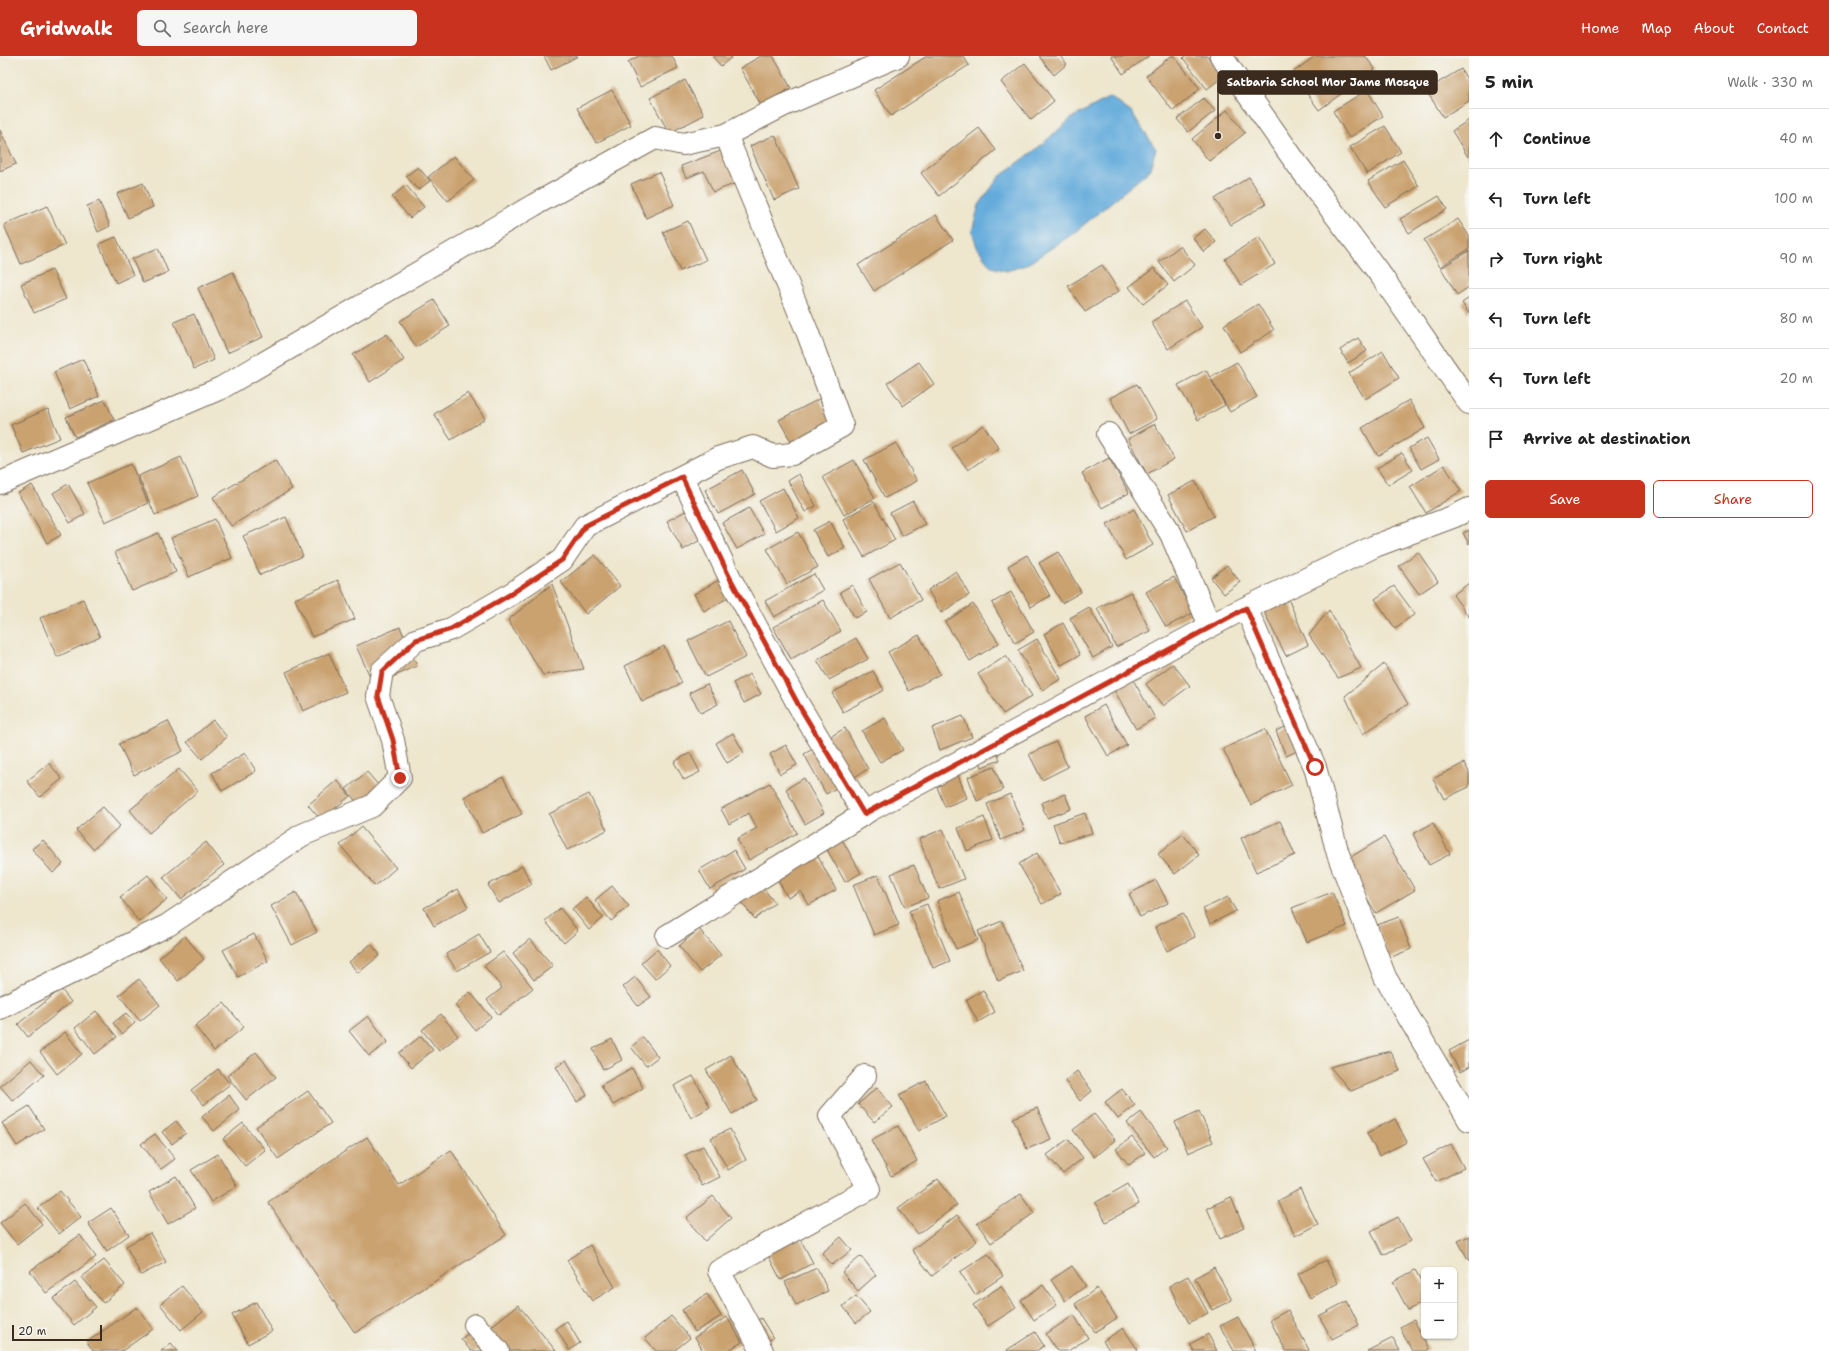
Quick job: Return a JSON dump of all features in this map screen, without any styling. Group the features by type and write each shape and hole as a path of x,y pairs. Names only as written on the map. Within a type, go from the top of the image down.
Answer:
{"street":[{"path":"0,483 221,388 534,205 656,138 683,144 726,135 782,106 898,56"},
{"path":"1221,56 1297,164 1382,277 1469,403"},
{"path":"0,1008 168,926 302,836 372,806 400,778 393,740 378,696 382,672 416,640 451,629 511,594 562,560 585,526 718,458 753,448 773,456 792,454 842,426 807,331 726,135"},
{"path":"1108,434 1171,534 1210,626"},
{"path":"682,477 738,592 798,704 864,814"},
{"path":"667,936 864,814 1210,626 1375,546 1455,516 1469,509"},
{"path":"1246,608 1315,767 1338,854 1385,977 1469,1120"},
{"path":"762,1351 719,1271 870,1189 830,1116 865,1076"},
{"path":"475,1325 498,1351"}],"water":[{"path":"1110,97 1132,113 1156,149 1149,171 1074,233 1026,265 1007,271 991,267 977,247 972,231 979,205 999,177 1034,151 1072,118"}],"building":[{"path":"544,56 578,56 551,70"},
{"path":"639,56 672,56 678,68 640,87 628,62"},
{"path":"712,56 733,56 721,66"},
{"path":"761,56 773,56 791,88 761,105 740,68"},
{"path":"927,56 963,56 969,65 891,116 874,90"},
{"path":"1039,56 1060,56 1067,64 1054,75"},
{"path":"1111,56 1149,56 1123,74"},
{"path":"1171,56 1174,56 1200,89 1173,111 1146,76"},
{"path":"1185,56 1207,56 1224,76 1207,89 1183,58"},
{"path":"1315,56 1365,56 1375,69 1319,110 1292,73"},
{"path":"1025,63 1054,101 1031,120 1001,82"},
{"path":"1461,69 1469,83 1469,101 1443,117 1426,90"},
{"path":"685,80 704,115 669,133 650,98"},
{"path":"612,90 631,125 596,143 577,108"},
{"path":"1367,90 1383,116 1349,138 1333,111"},
{"path":"1204,98 1215,111 1188,132 1177,119"},
{"path":"1227,110 1245,133 1209,161 1192,139"},
{"path":"1469,120 1469,157 1468,157 1452,131"},
{"path":"1385,126 1401,152 1367,174 1350,147"},
{"path":"979,128 996,150 939,196 921,173"},
{"path":"0,130 16,164 0,171"},
{"path":"775,135 799,189 774,200 750,146"},
{"path":"726,149 739,182 713,192 704,171 686,178 681,166"},
{"path":"454,156 474,180 448,201 428,177"},
{"path":"1403,160 1419,186 1385,207 1368,181"},
{"path":"418,167 430,181 418,190 406,176"},
{"path":"659,172 674,205 646,218 631,184"},
{"path":"1249,177 1266,204 1231,225 1215,199"},
{"path":"143,183 153,207 128,218 117,194"},
{"path":"406,185 424,207 410,218 392,197"},
{"path":"1439,196 1447,209 1409,233 1400,219"},
{"path":"99,201 110,226 98,232 87,206"},
{"path":"47,206 65,245 21,264 4,225"},
{"path":"936,215 953,240 874,291 858,265"},
{"path":"1458,219 1469,236 1469,249 1440,267 1424,240"},
{"path":"688,221 706,260 680,271 663,232"},
{"path":"1205,229 1216,242 1204,252 1193,238"},
{"path":"116,237 133,275 116,283 99,244"},
{"path":"1259,237 1275,264 1241,285 1225,259"},
{"path":"1180,246 1195,265 1174,282 1159,262"},
{"path":"158,248 168,272 143,283 132,259"},
{"path":"1469,251 1469,287 1457,295 1441,268"},
{"path":"1102,265 1119,291 1085,312 1068,286"},
{"path":"1154,268 1168,285 1143,304 1129,287"},
{"path":"52,270 66,299 34,313 21,284"},
{"path":"233,272 263,337 227,353 198,288"},
{"path":"1469,298 1469,314 1462,303"},
{"path":"434,300 450,326 416,347 400,321"},
{"path":"1185,301 1202,327 1168,349 1151,322"},
{"path":"1258,304 1274,330 1240,352 1224,325"},
{"path":"194,314 214,360 194,369 174,322"},
{"path":"387,334 404,360 370,382 353,355"},
{"path":"1358,338 1367,351 1348,363 1340,350"},
{"path":"1383,351 1399,378 1365,399 1349,373"},
{"path":"83,359 99,396 70,409 54,372"},
{"path":"919,362 934,384 903,406 887,383"},
{"path":"1237,362 1257,397 1230,412 1210,377"},
{"path":"1206,370 1225,405 1198,420 1178,385"},
{"path":"1137,384 1157,419 1129,434 1110,398"},
{"path":"468,393 485,419 451,440 434,414"},
{"path":"819,399 833,424 793,445 779,420"},
{"path":"105,400 114,420 75,437 66,417"},
{"path":"1409,400 1425,428 1378,456 1362,428"},
{"path":"48,409 60,438 23,453 11,425"},
{"path":"1155,424 1174,459 1147,474 1128,439"},
{"path":"983,425 999,448 968,470 952,448"},
{"path":"1427,438 1439,459 1421,469 1409,448"},
{"path":"896,443 917,481 885,498 864,460"},
{"path":"1402,453 1413,470 1388,485 1377,468"},
{"path":"181,457 198,496 155,515 138,476"},
{"path":"1109,458 1129,493 1102,508 1082,473"},
{"path":"275,460 292,489 231,526 213,497"},
{"path":"854,460 875,498 844,515 823,477"},
{"path":"131,464 148,503 105,522 87,483"},
{"path":"1444,465 1461,491 1426,513 1410,487"},
{"path":"742,470 755,494 718,514 705,490"},
{"path":"799,474 816,506 805,512 788,481"},
{"path":"1195,481 1214,516 1187,531 1168,495"},
{"path":"68,484 85,514 70,523 53,493"},
{"path":"32,485 61,535 47,543 18,493"},
{"path":"783,488 799,518 776,531 759,501"},
{"path":"913,501 925,524 902,536 890,513"},
{"path":"874,502 895,540 864,557 843,519"},
{"path":"693,507 709,535 683,550 667,521"},
{"path":"749,508 764,534 737,549 722,523"},
{"path":"1134,509 1153,545 1126,560 1107,524"},
{"path":"286,517 303,556 260,575 243,536"},
{"path":"215,519 232,558 189,577 171,538"},
{"path":"830,521 845,548 828,557 813,530"},
{"path":"1469,530 1469,544 1463,533"},
{"path":"798,532 818,567 787,584 767,549"},
{"path":"158,533 176,572 132,591 115,552"},
{"path":"1058,552 1081,592 1062,603 1039,563"},
{"path":"1418,552 1438,581 1419,594 1399,566"},
{"path":"595,555 620,586 586,614 561,582"},
{"path":"1027,555 1050,596 1031,607 1008,566"},
{"path":"900,562 921,600 890,618 869,579"},
{"path":"1227,565 1240,582 1224,594 1211,578"},
{"path":"956,571 969,595 941,613 928,590"},
{"path":"814,574 823,590 774,617 765,601"},
{"path":"726,576 735,594 704,611 694,594"},
{"path":"1174,577 1193,613 1166,627 1146,592"},
{"path":"338,580 355,619 312,637 295,599"},
{"path":"1469,583 1469,617 1453,595"},
{"path":"552,584 584,669 543,675 508,620"},
{"path":"852,585 867,612 855,618 840,592"},
{"path":"1394,586 1415,614 1395,628 1375,599"},
{"path":"1011,592 1034,632 1015,643 992,603"},
{"path":"1131,592 1150,631 1116,647 1097,608"},
{"path":"1286,594 1308,645 1286,656 1263,610"},
{"path":"83,599 100,637 57,657 40,618"},
{"path":"823,600 841,631 791,659 773,627"},
{"path":"973,604 999,643 970,661 945,622"},
{"path":"1089,607 1112,647 1093,658 1070,618"},
{"path":"1329,610 1361,668 1338,678 1309,635"},
{"path":"728,621 746,657 706,677 688,641"},
{"path":"1063,623 1080,655 1061,665 1044,634"},
{"path":"400,627 417,666 374,685 356,646"},
{"path":"919,635 940,674 909,691 888,652"},
{"path":"856,638 868,659 829,680 817,660"},
{"path":"1037,639 1061,679 1042,690 1018,650"},
{"path":"664,646 682,683 642,702 625,666"},
{"path":"329,653 346,692 303,711 286,672"},
{"path":"1006,656 1032,696 1003,714 978,674"},
{"path":"1173,664 1190,686 1163,706 1146,684"},
{"path":"1384,664 1408,704 1363,734 1345,696"},
{"path":"873,671 884,690 843,712 832,693"},
{"path":"750,674 761,694 744,703 733,683"},
{"path":"1132,678 1155,718 1136,729 1113,688"},
{"path":"707,684 718,704 701,713 689,693"},
{"path":"1104,705 1127,745 1108,756 1085,716"},
{"path":"963,716 972,737 940,750 932,728"},
{"path":"885,718 903,750 880,762 862,731"},
{"path":"1305,719 1315,743 1286,756 1276,731"},
{"path":"213,720 227,737 202,759 187,742"},
{"path":"168,721 183,751 134,775 119,744"},
{"path":"845,728 868,769 851,779 828,738"},
{"path":"1265,729 1292,785 1251,805 1223,749"},
{"path":"733,733 744,753 727,763 716,743"},
{"path":"990,736 1000,760 982,767 973,743"},
{"path":"1056,742 1068,767 1042,780 1029,754"},
{"path":"786,745 797,765 780,774 770,754"},
{"path":"820,745 842,785 826,794 804,754"},
{"path":"245,753 256,771 222,791 212,773"},
{"path":"690,753 700,772 684,780 674,762"},
{"path":"49,763 62,779 40,797 27,781"},
{"path":"1464,763 1469,772 1469,787 1444,799 1433,779"},
{"path":"994,767 1003,790 977,801 968,777"},
{"path":"179,769 198,791 149,833 130,810"},
{"path":"367,772 379,786 358,804 346,789"},
{"path":"957,773 967,798 945,807 935,782"},
{"path":"503,777 522,814 482,833 464,797"},
{"path":"804,778 824,813 805,824 786,789"},
{"path":"337,780 350,796 321,820 308,805"},
{"path":"770,783 797,833 749,860 737,839 757,828 749,813 729,824 721,809"},
{"path":"589,794 607,830 567,850 549,814"},
{"path":"1010,794 1025,830 1001,840 987,804"},
{"path":"1065,794 1071,809 1047,818 1041,803"},
{"path":"103,807 120,826 93,849 76,830"},
{"path":"1085,813 1092,833 1060,843 1053,824"},
{"path":"984,817 993,840 967,851 958,828"},
{"path":"1280,821 1295,855 1256,872 1241,838"},
{"path":"1433,823 1450,854 1429,865 1413,834"},
{"path":"361,827 396,868 375,886 340,845"},
{"path":"943,829 964,879 939,889 919,839"},
{"path":"1183,834 1199,855 1175,874 1158,854"},
{"path":"840,836 861,873 845,882 824,844"},
{"path":"1384,837 1415,890 1376,913 1344,861"},
{"path":"43,840 63,864 53,873 32,849"},
{"path":"206,842 224,865 181,899 163,877"},
{"path":"814,849 836,890 809,905 801,891 788,898 773,871"},
{"path":"734,850 745,869 710,889 699,870"},
{"path":"1037,853 1061,894 1042,904 1019,864"},
{"path":"914,865 928,898 905,907 891,874"},
{"path":"522,866 532,884 499,903 488,885"},
{"path":"148,875 167,899 139,922 120,897"},
{"path":"878,875 899,925 874,935 853,885"},
{"path":"1156,880 1168,903 1140,917 1129,894"},
{"path":"760,884 775,903 755,919 740,901"},
{"path":"612,886 629,906 611,921 595,900"},
{"path":"458,889 468,907 434,926 424,908"},
{"path":"296,892 317,932 292,945 271,906"},
{"path":"959,892 978,940 956,949 937,901"},
{"path":"1332,892 1347,926 1307,942 1292,908"},
{"path":"586,897 603,918 589,930 572,909"},
{"path":"1228,897 1236,911 1210,924 1203,909"},
{"path":"927,904 950,961 933,968 909,911"},
{"path":"560,908 578,931 564,943 545,921"},
{"path":"1183,913 1195,937 1167,951 1155,927"},
{"path":"1399,917 1411,949 1389,958 1377,925"},
{"path":"1002,921 1023,971 998,981 978,931"},
{"path":"699,929 721,955 700,972 679,946"},
{"path":"254,934 268,961 238,977 223,950"},
{"path":"479,934 490,952 457,971 446,954"},
{"path":"185,936 204,959 178,981 159,958"},
{"path":"530,939 553,966 534,980 513,953"},
{"path":"371,944 380,955 358,973 349,962"},
{"path":"657,949 670,966 655,979 641,963"},
{"path":"503,952 533,988 499,1015 487,1000 502,988 484,966"},
{"path":"635,977 651,997 638,1006 623,987"},
{"path":"139,979 160,1005 140,1021 119,995"},
{"path":"61,989 71,1002 28,1037 18,1024"},
{"path":"983,990 995,1012 978,1022 966,1000"},
{"path":"470,992 491,1017 475,1030 455,1005"},
{"path":"224,1003 244,1027 214,1051 195,1026"},
{"path":"96,1011 117,1037 95,1054 75,1028"},
{"path":"126,1013 135,1023 122,1034 113,1023"},
{"path":"441,1014 458,1036 439,1051 422,1030"},
{"path":"368,1016 388,1042 369,1056 349,1031"},
{"path":"65,1032 82,1054 57,1074 40,1052"},
{"path":"421,1036 433,1050 411,1068 399,1053"},
{"path":"643,1037 658,1057 646,1066 631,1047"},
{"path":"612,1039 622,1060 603,1070 593,1049"},
{"path":"1469,1040 1469,1067 1460,1072 1449,1051"},
{"path":"1390,1051 1400,1071 1351,1091 1330,1067"},
{"path":"256,1052 276,1077 246,1100 227,1076"},
{"path":"731,1055 757,1100 732,1114 706,1070"},
{"path":"31,1060 44,1075 13,1101 0,1086"},
{"path":"566,1060 587,1095 577,1102 556,1066"},
{"path":"632,1068 643,1088 613,1105 601,1085"},
{"path":"218,1069 230,1084 204,1105 191,1090"},
{"path":"1077,1071 1092,1091 1080,1101 1065,1081"},
{"path":"693,1076 710,1107 691,1118 674,1086"},
{"path":"926,1081 946,1116 919,1131 899,1095"},
{"path":"877,1088 893,1107 874,1122 858,1104"},
{"path":"1122,1089 1135,1105 1118,1119 1105,1102"},
{"path":"308,1091 331,1123 278,1159 256,1127"},
{"path":"229,1095 240,1110 214,1131 202,1117"},
{"path":"29,1106 44,1129 17,1146 2,1123"},
{"path":"1037,1108 1051,1139 1027,1149 1013,1118"},
{"path":"1199,1111 1213,1142 1188,1153 1175,1122"},
{"path":"1141,1112 1167,1147 1154,1157 1127,1123"},
{"path":"1094,1114 1115,1140 1094,1157 1073,1130"},
{"path":"1395,1119 1407,1142 1379,1156 1367,1133"},
{"path":"176,1121 186,1133 172,1144 162,1132"},
{"path":"243,1123 265,1150 245,1166 223,1139"},
{"path":"898,1126 917,1161 891,1176 871,1140"},
{"path":"730,1129 746,1160 728,1170 711,1138"},
{"path":"155,1134 175,1159 161,1169 141,1144"},
{"path":"367,1137 399,1185 451,1150 506,1235 355,1333 268,1202"},
{"path":"1132,1137 1145,1153 1129,1165 1116,1149"},
{"path":"1068,1139 1083,1158 1063,1174 1047,1155"},
{"path":"1451,1144 1464,1168 1436,1182 1423,1159"},
{"path":"703,1146 720,1177 702,1186 685,1155"},
{"path":"218,1154 237,1186 211,1202 191,1170"},
{"path":"176,1176 195,1208 168,1224 149,1192"},
{"path":"938,1179 957,1205 918,1234 898,1208"},
{"path":"1128,1184 1139,1204 1106,1222 1095,1203"},
{"path":"1300,1189 1318,1224 1295,1236 1278,1201"},
{"path":"60,1191 81,1217 59,1234 38,1208"},
{"path":"1021,1194 1034,1213 991,1243 977,1223"},
{"path":"713,1196 731,1218 705,1241 686,1218"},
{"path":"1231,1197 1244,1228 1220,1239 1207,1208"},
{"path":"25,1203 42,1224 17,1244 0,1223"},
{"path":"111,1208 129,1235 107,1251 88,1223"},
{"path":"957,1215 977,1241 932,1276 912,1250"},
{"path":"1398,1217 1411,1241 1383,1255 1371,1231"},
{"path":"793,1225 813,1263 781,1280 761,1242"},
{"path":"150,1233 166,1262 141,1275 126,1246"},
{"path":"80,1235 96,1257 46,1293 30,1271"},
{"path":"1469,1236 1469,1261 1458,1241"},
{"path":"841,1237 852,1250 832,1265 822,1253"},
{"path":"590,1245 615,1287 592,1301 567,1260"},
{"path":"988,1254 1003,1276 975,1295 960,1272"},
{"path":"861,1256 876,1275 858,1291 842,1272"},
{"path":"104,1260 125,1285 103,1303 82,1277"},
{"path":"1326,1260 1338,1283 1310,1298 1298,1274"},
{"path":"1072,1266 1086,1286 1065,1301 1051,1280"},
{"path":"1214,1267 1232,1300 1212,1310 1195,1278"},
{"path":"817,1268 828,1291 796,1305 785,1282"},
{"path":"1415,1270 1421,1281 1421,1304 1408,1310 1393,1282"},
{"path":"1188,1276 1208,1313 1189,1323 1169,1286"},
{"path":"75,1282 96,1307 74,1325 53,1299"},
{"path":"1043,1285 1057,1305 1034,1320 1021,1300"},
{"path":"182,1286 203,1312 181,1330 160,1304"},
{"path":"1001,1286 1016,1308 988,1326 973,1305"},
{"path":"1097,1288 1117,1318 1095,1332 1075,1304"},
{"path":"707,1294 721,1316 695,1332 682,1310"},
{"path":"856,1296 870,1312 856,1323 843,1306"},
{"path":"1347,1301 1359,1325 1332,1339 1319,1316"},
{"path":"256,1302 272,1331 248,1344 232,1315"},
{"path":"518,1305 556,1351 506,1351 488,1329"},
{"path":"137,1307 153,1329 122,1351 93,1351 87,1342"},
{"path":"1288,1310 1309,1350 1307,1351 1286,1351 1270,1320"},
{"path":"1074,1315 1088,1338 1068,1351 1057,1351 1046,1334"},
{"path":"671,1316 690,1338 674,1351 656,1351 645,1338"},
{"path":"727,1317 742,1342 727,1351 703,1351 695,1337"},
{"path":"1238,1317 1256,1351 1234,1351 1220,1326"},
{"path":"761,1318 773,1338 758,1347 745,1328"},
{"path":"1414,1320 1421,1334 1421,1339 1424,1339 1429,1349 1426,1351 1412,1351 1400,1327"},
{"path":"567,1321 580,1343 569,1350 556,1328"},
{"path":"479,1325 500,1351 471,1351 461,1339"},
{"path":"1123,1328 1138,1350 1137,1351 1110,1351 1103,1341"},
{"path":"1035,1332 1044,1346 1036,1351 1007,1351 1007,1350"},
{"path":"1208,1334 1217,1351 1194,1351 1190,1344"},
{"path":"1393,1338 1400,1351 1367,1351"},
{"path":"171,1343 178,1351 161,1351"}],"place":[{"name":"Satbaria School Mor Jame Mosque","path":"1218,136"}],"route":[{"path":"400,778 393,740 378,696 382,672 416,640 451,629 511,594 562,560 585,526 682,477 730,578 798,704 864,814 1210,626 1246,608 1315,767"}]}
